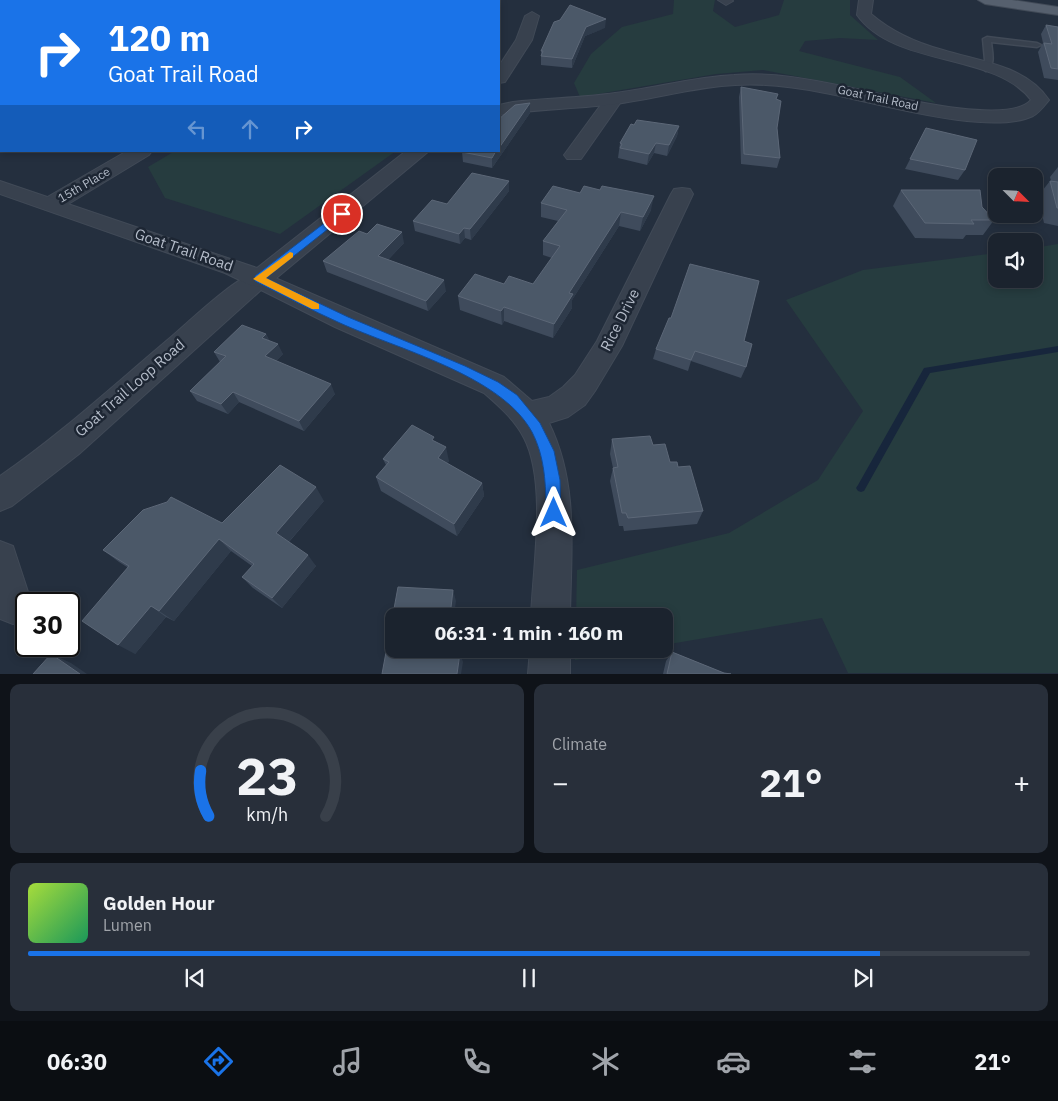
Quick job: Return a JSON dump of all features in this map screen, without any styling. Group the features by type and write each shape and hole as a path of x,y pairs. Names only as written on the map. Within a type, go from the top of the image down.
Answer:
{"main road":[{"path":"985,0 1058,11"}],"street":[{"path":"866,0 864,15 884,32 922,48 986,68 1023,83 1037,94 1040,100 1058,103"},
{"path":"500,76 524,40 532,16"},
{"name":"Goat Trail Road","path":"500,110 614,99 702,82 749,78 809,84 918,107 981,115 1000,116 1024,113 1031,110 1040,100"},
{"path":"574,155 614,99"},
{"name":"15th Place","path":"52,204 140,152"},
{"path":"259,279 418,152"},
{"name":"Goat Trail Road","path":"0,187 234,267 344,320 461,369 494,385 513,399 528,415 547,451 553,480 550,608"},
{"name":"Rice Drive","path":"528,415 557,408 574,396 585,383 608,346 682,194"},
{"name":"Goat Trail Loop Road","path":"0,496 58,452 223,306 259,279"},
{"path":"0,558 4,580 13,605"},
{"path":"549,674 550,658"}],"lane":[{"path":"986,68 989,60 987,38 1037,45"}],"green space":[{"path":"674,0 715,0 713,11 735,27 779,15 784,0 850,0 850,15 878,40 840,38 805,41 799,51 900,77 936,103 763,70 716,74 580,97 574,83 591,54 622,27 673,14"},
{"path":"173,152 395,152 280,234 165,198 148,167"},
{"path":"1058,244 1058,673 848,673 822,618 673,643 673,608 576,608 577,570 729,533 818,480 863,411 786,300 863,270 988,254 988,288 1043,288 1043,246"}],"building":[{"path":"570,5 606,19 586,27 572,59 541,56 543,51 541,51 554,22 560,20"},
{"path":"1046,25 1058,27 1058,69 1051,68 1044,43 1052,44"},
{"path":"741,87 778,94 776,99 781,101 777,128 780,158 744,154"},
{"path":"530,103 500,147 500,118 515,105"},
{"path":"637,120 679,126 669,145 656,143 649,154 620,148 622,144 620,143 631,124 634,125"},
{"path":"926,128 977,140 965,170 910,159"},
{"path":"462,152 495,152 492,158"},
{"path":"472,173 509,181 470,229 464,228 459,234 413,221 432,200 447,204"},
{"path":"1050,181 1058,182 1058,208 1057,208"},
{"path":"553,186 580,193 584,186 600,190 602,186 654,196 643,217 621,212 569,293 573,294 554,324 504,307 501,311 458,296 475,274 504,284 509,276 533,284 560,246 543,241 567,210 541,203"},
{"path":"901,190 980,190 982,207 988,214 988,220 971,220 974,224 925,223"},
{"path":"377,224 402,232 378,256 444,280 426,301 323,261 359,231 367,234"},
{"path":"690,264 759,281 744,341 752,344 746,367 695,351 691,360 656,349 669,318 671,318"},
{"path":"242,325 266,334 262,338 278,344 265,356 331,384 299,421 233,392 221,404 190,391 226,356 214,352"},
{"path":"412,425 434,437 432,440 446,447 438,458 482,483 454,524 376,477 389,462 383,459"},
{"path":"650,436 653,445 665,444 670,462 677,462 678,467 690,466 703,511 628,518 626,513 622,513 613,468 618,467 612,439"},
{"path":"280,465 316,487 276,533 308,555 272,598 242,577 254,564 219,539 159,611 151,606 118,645 82,621 129,566 103,550 143,510 167,502 171,497 222,523"},
{"path":"398,587 453,590 451,608 394,608"},
{"path":"673,652 724,673 731,674 667,674"},
{"path":"48,657 55,657 80,674 33,674"},
{"path":"385,658 459,658 457,674 382,674"}],"waterway":[{"path":"861,488 927,370 1058,349"}],"slow traffic":[{"path":"290,255 259,279 316,307"}],"route":[{"path":"342,214 259,279 344,320 461,369 494,385 513,399 536,427 547,451 553,480 554,513"}]}
